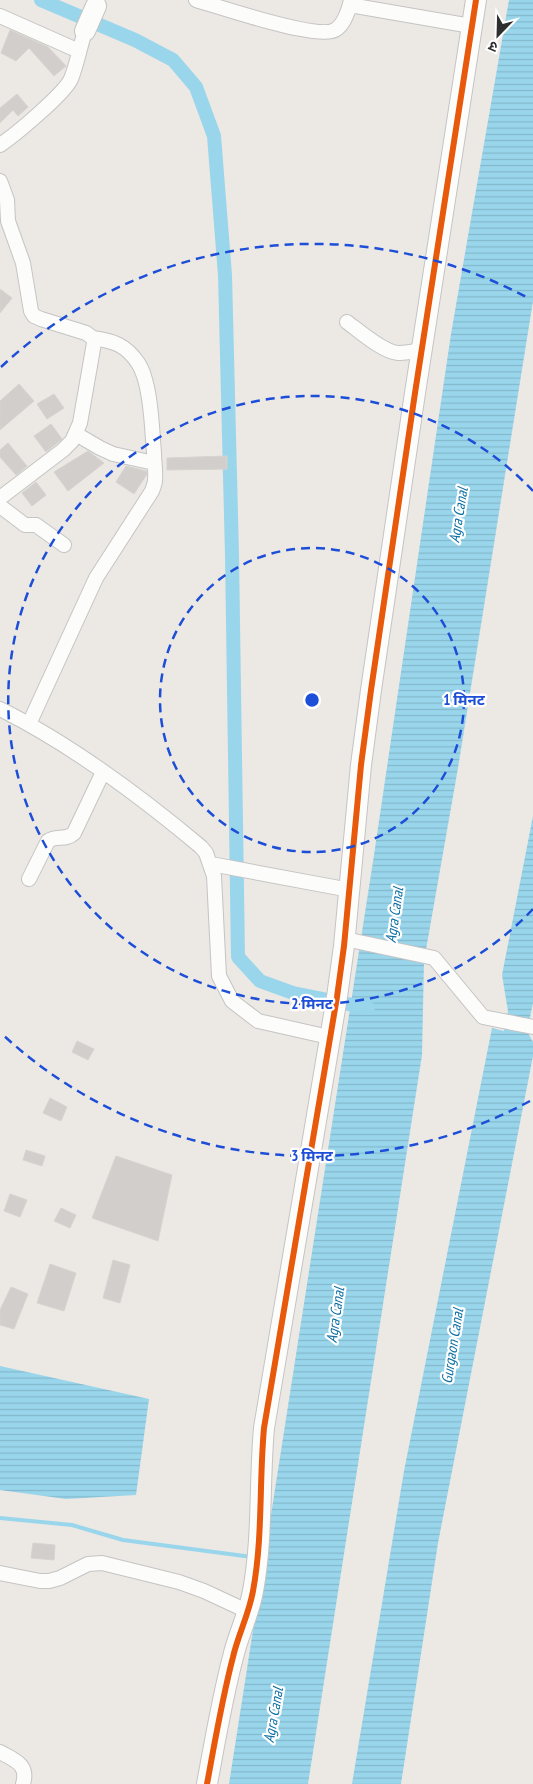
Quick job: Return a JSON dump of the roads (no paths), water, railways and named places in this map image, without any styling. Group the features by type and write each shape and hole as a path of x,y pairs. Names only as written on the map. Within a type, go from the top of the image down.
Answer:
{"street":[{"path":"207,1784 224,1689 250,1602 260,1538 261,1457 264,1428 345,939 371,690 421,350 476,0"},
{"path":"204,1 270,22 321,33 335,30 344,20 350,3 471,26"},
{"path":"0,145 63,91 70,80 85,31 98,2"},
{"path":"0,16 79,51"},
{"path":"0,181 7,200 4,224 23,263 31,311 34,316 86,333 93,338 114,341 121,345 137,361 142,369 151,418 155,481 152,491 96,578 29,724"},
{"path":"347,322 365,336 394,352 421,350"},
{"path":"0,498 63,450 76,434 80,423 94,343 93,338"},
{"path":"76,434 114,454 154,463"},
{"path":"0,506 25,525 36,525 64,545"},
{"path":"0,709 29,724 103,772 201,847 211,864 214,876 219,976 232,1001 258,1021 330,1037"},
{"path":"28,879 51,838 67,838 74,833 103,772"},
{"path":"211,864 350,890"},
{"path":"345,939 434,958 483,1017 533,1027"},
{"path":"0,1573 49,1581 60,1578 88,1564 102,1564 250,1602"},
{"path":"0,1752 19,1762 23,1767 23,1784"}],"water":[{"name":"Agra Canal","path":"509,0 533,0 533,301 458,768 424,961 422,1055 308,1784 229,1784 374,855 451,334"},
{"name":"Gurgaon Canal","path":"533,816 533,1003 527,1031 533,1042 533,1056 438,1543 401,1784 352,1784 404,1471 492,1028 504,1031 508,1011 502,975"},
{"path":"0,1366 149,1399 136,1495 66,1499 0,1490"}],"waterway":[{"path":"41,0 135,40 173,60 196,87 214,136 225,275 232,555 238,957 260,981 293,993 368,1008"},
{"path":"0,1518 72,1525 123,1540 252,1557"}]}
